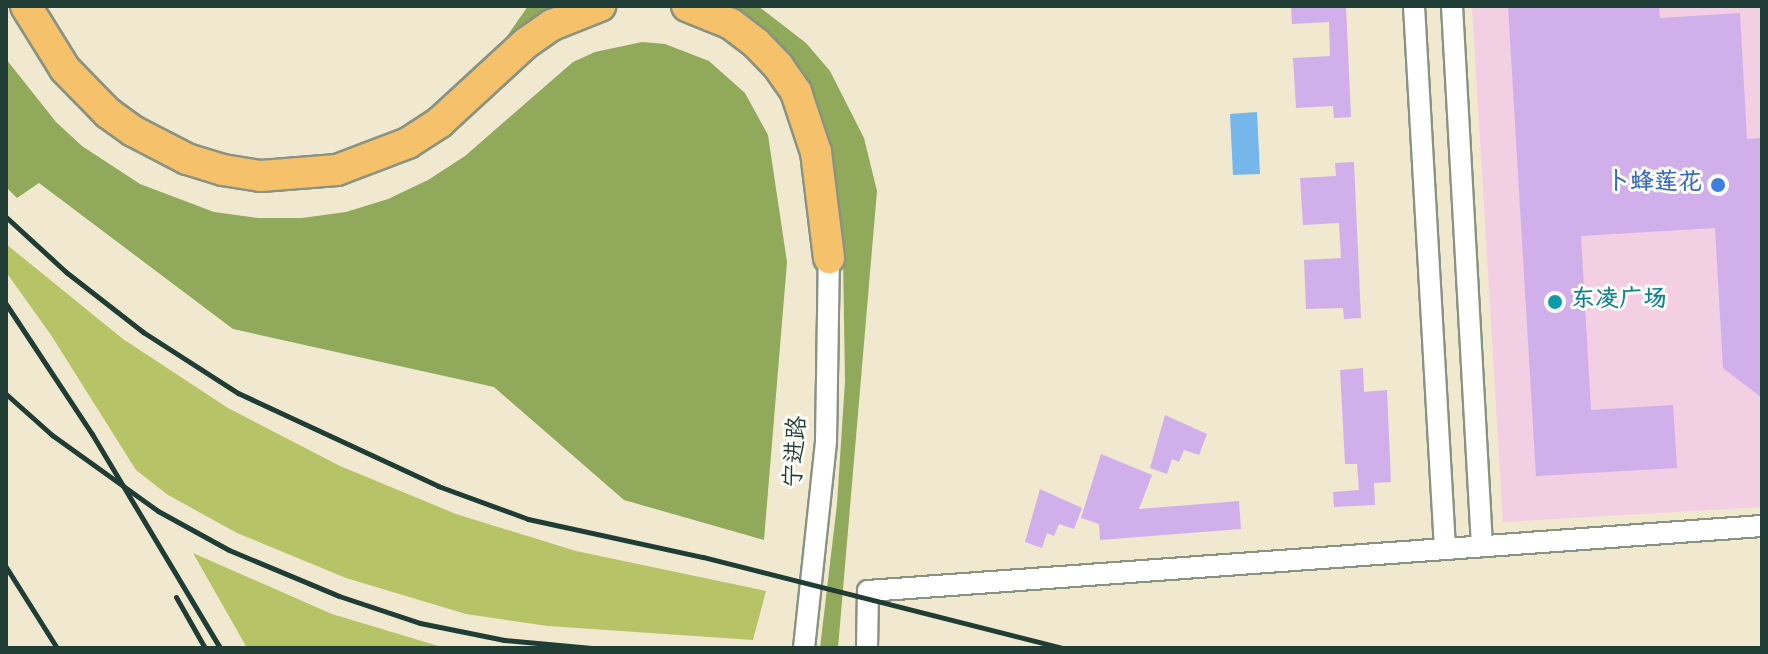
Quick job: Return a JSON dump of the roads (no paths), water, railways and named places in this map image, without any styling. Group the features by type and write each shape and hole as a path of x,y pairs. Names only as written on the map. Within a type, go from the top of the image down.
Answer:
{"highway":[{"path":"26,6 65,69 108,113 133,131 187,159 223,170 261,176 337,170 408,143 440,122 526,43 552,25 600,6"},
{"path":"687,6 731,24 756,43 778,66 796,92 816,152 829,258"}],"street":[{"path":"1414,6 1445,549"},
{"path":"1452,6 1482,546"},
{"name":"宁进路","path":"804,648 826,426 829,258"},
{"path":"867,648 868,591 1762,526"},
{"path":"793,648 814,563"}],"water":[{"path":"1257,112 1260,174 1233,175 1230,114"}],"railway":[{"path":"6,217 66,272 143,332 238,393 438,486 528,519 703,557 1062,648"},
{"path":"6,304 92,434 220,648"},
{"path":"6,394 52,435 158,511 229,550 339,596 420,623 504,640 592,648"},
{"path":"6,567 57,648"},
{"path":"176,597 205,648"}],"place":[{"name":"卜蜂莲花","path":"1718,185"},
{"name":"东凌广场","path":"1555,302"}]}
